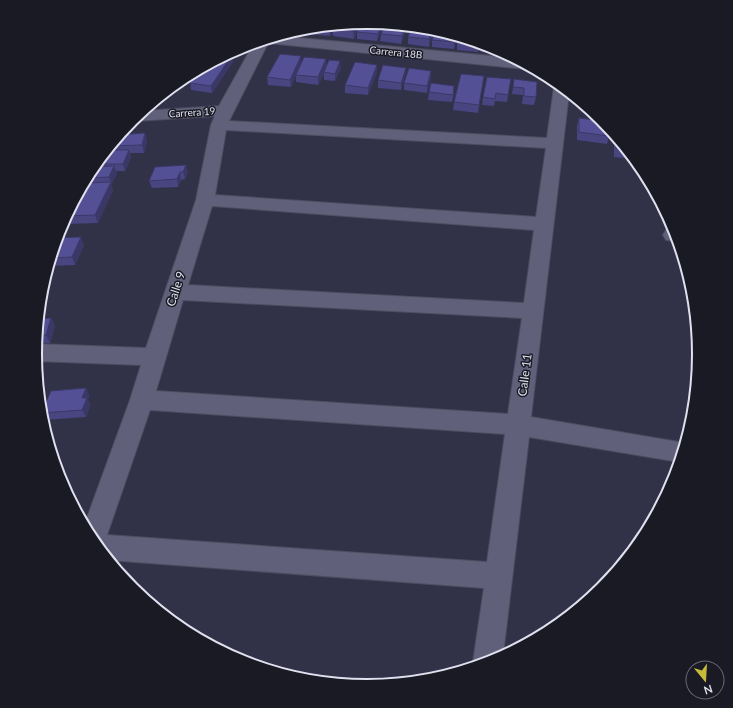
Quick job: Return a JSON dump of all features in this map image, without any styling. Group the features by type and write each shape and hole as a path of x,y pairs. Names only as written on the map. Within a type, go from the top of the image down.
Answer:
{"street":[{"name":"Carrera 18B","path":"281,40 509,62"},
{"name":"Calle 9","path":"95,533 142,400 154,357 176,292 204,200 222,117 259,47"},
{"name":"Calle 11","path":"489,655 561,94"},
{"name":"Carrera 19","path":"145,116 222,117 555,143"},
{"path":"204,200 544,224"},
{"path":"176,292 533,311"},
{"path":"42,352 154,357"},
{"path":"142,400 519,425 676,451"},
{"path":"106,548 499,576"}],"building":[{"path":"358,29 380,30 378,34 357,32"},
{"path":"383,30 404,32 402,36 381,34"},
{"path":"410,32 431,35 429,39 408,37"},
{"path":"434,36 454,41 454,42 432,40"},
{"path":"280,54 301,56 290,80 267,77"},
{"path":"304,57 326,59 318,77 296,75"},
{"path":"329,60 340,61 335,74 324,72"},
{"path":"228,61 211,86 190,83 204,73"},
{"path":"355,62 377,65 368,88 345,85"},
{"path":"383,65 406,68 401,83 378,80"},
{"path":"409,68 431,71 427,86 404,83"},
{"path":"461,74 484,76 479,105 454,102"},
{"path":"487,77 511,79 508,95 496,93 495,99 483,97"},
{"path":"514,79 537,82 536,97 524,96 524,88 513,87"},
{"path":"431,83 454,86 453,95 429,92"},
{"path":"579,118 591,120 607,136 579,132"},
{"path":"145,133 142,145 117,146 127,134"},
{"path":"114,150 129,150 123,164 103,164"},
{"path":"186,165 183,172 180,172 177,179 149,181 155,167"},
{"path":"114,166 109,177 93,178 96,173 101,167"},
{"path":"111,182 95,215 72,216 85,191 90,183"},
{"path":"81,237 72,257 57,258 63,238"},
{"path":"51,318 46,335 42,335 42,333 43,319"},
{"path":"86,388 82,398 87,398 82,410 47,413 45,403 51,391"}]}
